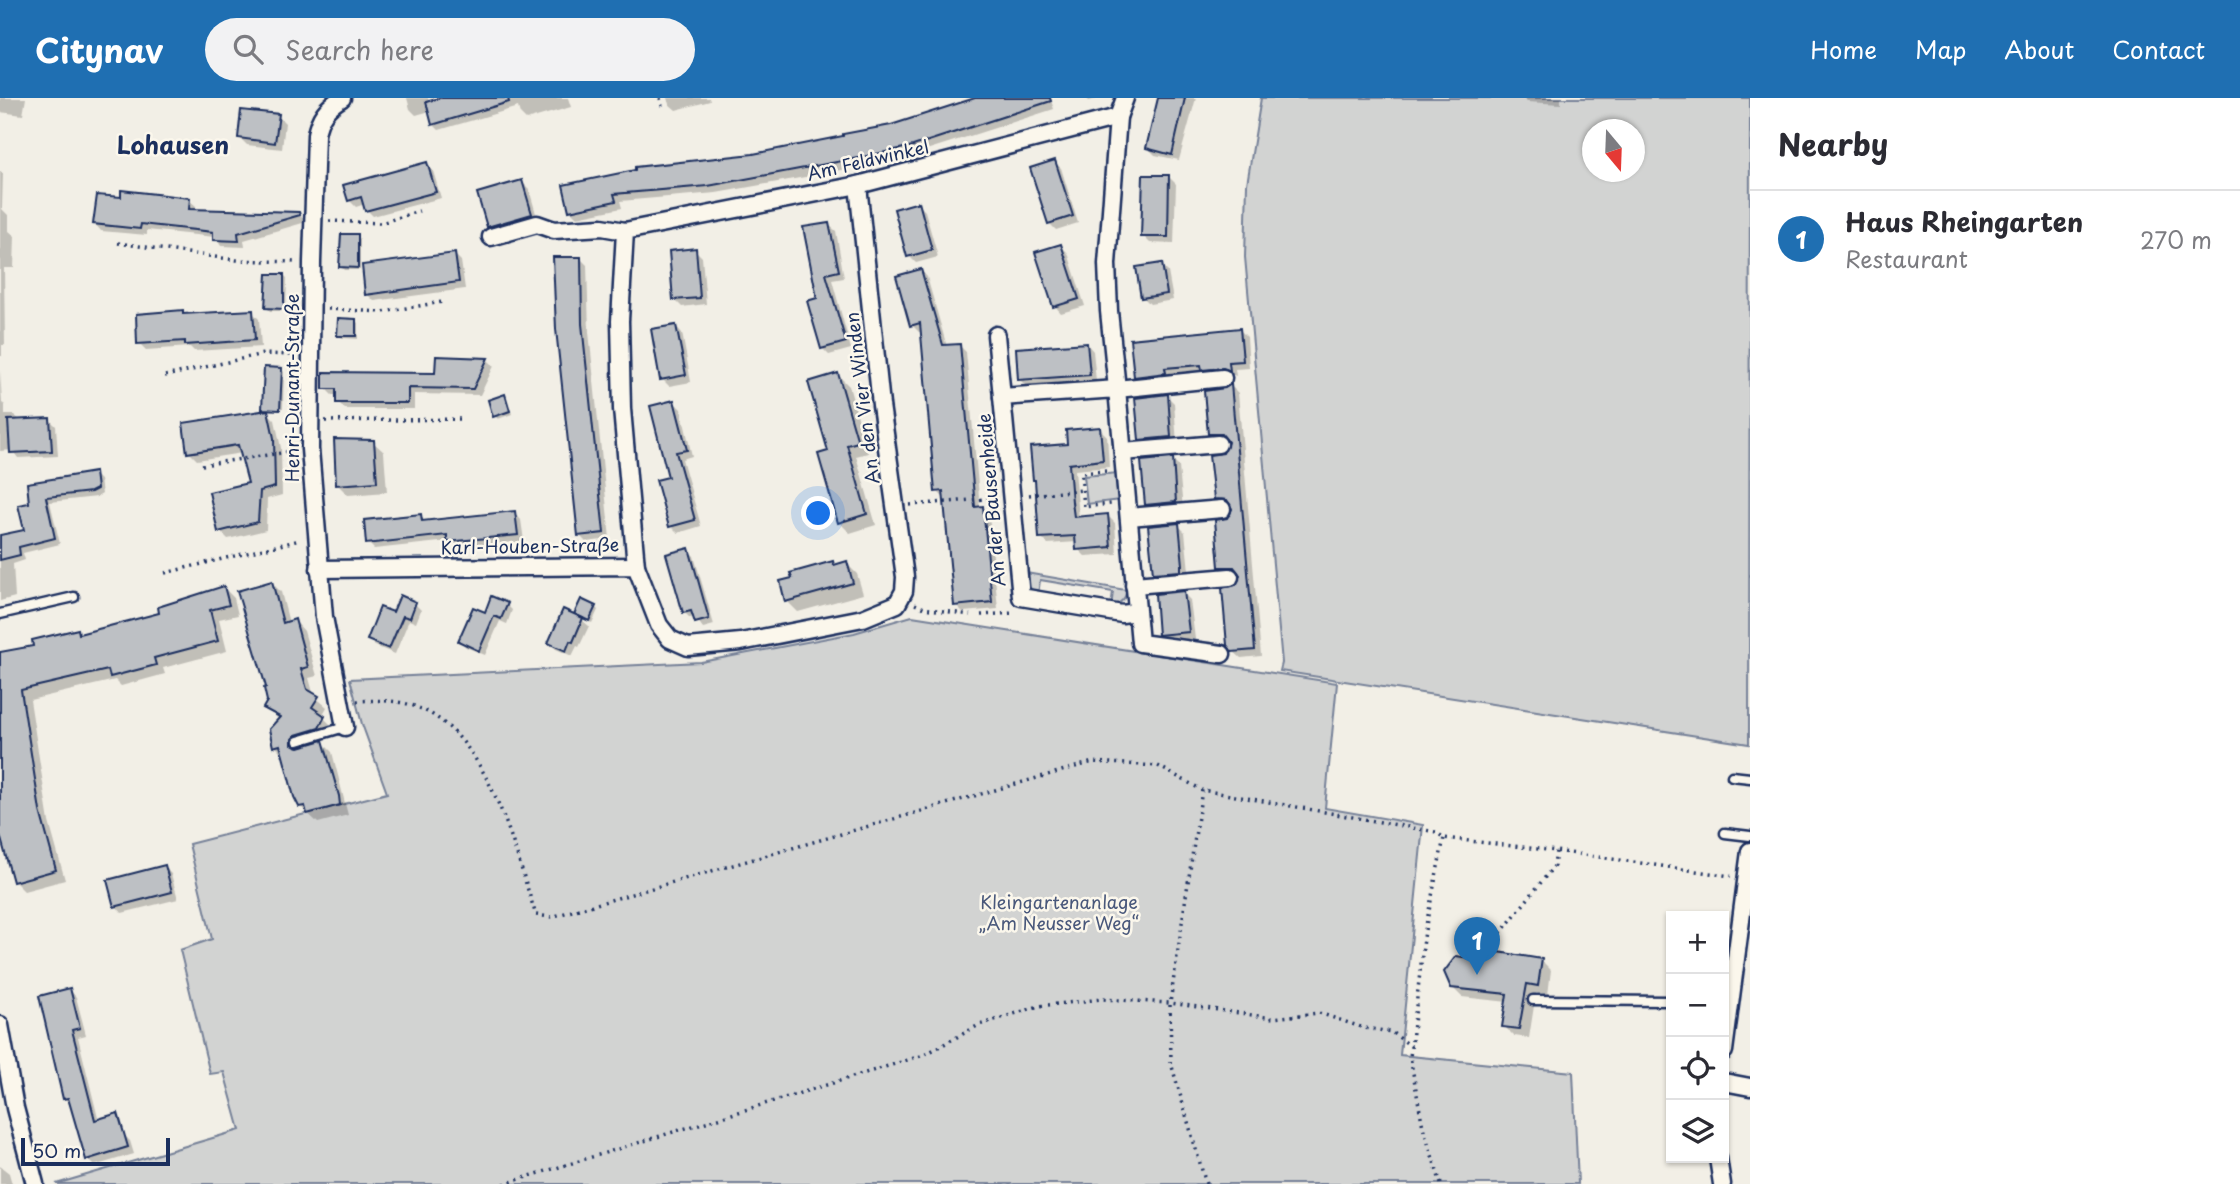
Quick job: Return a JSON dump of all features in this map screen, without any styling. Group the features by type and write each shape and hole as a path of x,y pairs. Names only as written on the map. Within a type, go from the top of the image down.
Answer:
{"street":[{"name":"Henri-Dunant-Straße","path":"342,98 329,106 317,128 309,421 324,617 345,727"},
{"path":"1125,98 1118,117 1107,264 1109,312 1140,643 1222,654"},
{"name":"Am Feldwinkel","path":"491,237 537,224 554,230 602,227 625,231 858,186 1118,117"},
{"name":"An den Vier Winden","path":"858,186 881,405 905,577 904,591 899,600"},
{"path":"625,231 620,321 622,409 636,566"},
{"path":"996,335 1002,397"},
{"name":"An der Bausenheide","path":"1136,612 1122,614 1021,597 1002,397 1223,378"},
{"path":"1123,452 1218,444"},
{"path":"1128,510 1222,509"},
{"name":"Karl-Houben-Straße","path":"319,569 636,566 659,625 670,639 688,647 741,642 863,618 899,600"},
{"path":"1134,585 1230,577"},
{"path":"1729,993 1750,851"},
{"path":"0,1025 15,1108 35,1184"},
{"path":"1729,1083 1750,1087"},
{"path":"1719,1163 1722,1184"}],"lane":[{"path":"0,614 74,597"},
{"path":"298,741 345,727"},
{"path":"1732,776 1750,778"},
{"path":"1725,833 1750,836"},
{"path":"1533,1000 1666,1001"}],"path":[{"path":"660,98 662,106"},
{"path":"313,220 381,223 419,211"},
{"path":"118,243 236,260 312,262"},
{"path":"312,308 383,312 442,302"},
{"path":"165,376 263,354 310,355"},
{"path":"309,421 465,419"},
{"path":"202,465 310,449"},
{"path":"1124,469 1081,473 1082,490 1084,507 1128,510"},
{"path":"895,507 1082,490"},
{"path":"165,573 316,537"},
{"path":"981,615 1017,613 1015,597 1021,597"},
{"path":"899,600 925,608 970,615"},
{"path":"341,702 410,704 432,715 458,735 482,767 499,803 536,915 551,917 1093,762 1158,766 1202,790 1436,832 1444,838 1746,878"},
{"path":"1202,790 1170,1003 1171,1063 1206,1184"},
{"path":"1441,1184 1423,1128 1410,1057 1425,930 1444,838"},
{"path":"1492,944 1554,866 1556,851"},
{"path":"504,1184 924,1055 979,1026 1039,1006 1102,999 1170,1003 1273,1018 1319,1013 1364,1028 1391,1032 1411,1046"}],"green space":[{"path":"1261,98 1750,98 1749,744 1280,671 1282,663 1245,257 1247,184"},
{"path":"1118,473 1120,500 1087,504 1084,476"},
{"path":"1026,573 1126,590 1126,593 1122,601 1111,607 1113,592 1040,580 1038,595 1028,586"},
{"name":"Kleingartenanlage „Am Neusser Weg“","path":"912,616 1337,683 1325,808 1423,825 1400,1055 1573,1072 1578,1184 56,1184 240,1130 224,1072 210,1074 180,950 212,939 189,844 387,793 362,724 350,679 701,662 854,633"}],"building":[{"path":"439,98 508,98 509,102 432,125 426,102"},
{"path":"975,98 1050,98 1051,101 913,146 708,186 614,194 616,201 569,211 563,185 635,170 635,167 753,154 843,136 891,125"},
{"path":"1158,98 1185,98 1172,155 1146,148"},
{"path":"241,110 279,114 275,143 238,138"},
{"path":"1055,160 1073,216 1048,224 1030,168"},
{"path":"427,162 436,192 365,211 361,197 348,201 343,185"},
{"path":"1143,175 1169,175 1168,237 1141,237"},
{"path":"522,180 532,214 487,227 477,193"},
{"path":"121,190 190,198 189,209 299,212 300,215 238,233 239,241 213,240 213,232 141,224 140,229 93,224 97,195 121,197"},
{"path":"919,202 932,250 907,257 894,209"},
{"path":"829,223 839,271 826,274 846,342 821,349 807,301 817,298 803,227"},
{"path":"341,234 358,234 358,268 339,267"},
{"path":"1061,244 1079,299 1053,307 1035,252"},
{"path":"696,248 700,298 673,300 669,251"},
{"path":"455,253 459,282 365,295 362,265"},
{"path":"553,257 581,257 582,324 604,533 578,536 556,329"},
{"path":"1162,263 1167,294 1141,298 1136,267"},
{"path":"921,269 943,345 960,344 975,507 983,506 992,602 954,606 943,491 935,492 920,323 910,326 896,276"},
{"path":"267,274 284,274 284,309 265,308"},
{"path":"183,310 183,314 253,310 255,340 185,345 185,341 137,344 136,314"},
{"path":"338,318 356,319 356,336 337,336"},
{"path":"676,325 686,375 660,380 651,329"},
{"path":"1240,328 1243,361 1229,362 1230,371 1223,368 1202,370 1201,365 1165,368 1166,373 1134,377 1130,339"},
{"path":"1087,343 1090,375 1018,380 1016,348"},
{"path":"436,356 488,358 473,389 408,388 408,403 336,403 336,389 323,389 323,372 435,373"},
{"path":"264,367 282,368 280,410 262,409"},
{"path":"838,373 858,442 847,445 867,514 838,523 818,454 828,451 808,382"},
{"path":"1231,384 1255,650 1232,652 1227,645 1222,588 1236,585 1240,575 1234,567 1219,567 1215,520 1227,518 1232,509 1227,500 1214,499 1209,455 1223,453 1228,442 1222,434 1208,434 1204,391 1225,388"},
{"path":"505,394 510,411 493,417 488,400"},
{"path":"1168,394 1171,437 1139,440 1135,398"},
{"path":"674,400 687,450 676,452 695,520 669,527 656,480 668,477 650,406"},
{"path":"268,410 274,438 275,487 260,491 258,522 218,532 209,492 248,483 238,445 187,453 183,423"},
{"path":"50,418 52,451 10,453 8,420"},
{"path":"1100,427 1103,460 1069,464 1072,502 1074,517 1108,514 1111,547 1076,550 1075,536 1039,538 1030,447 1067,444 1066,430"},
{"path":"334,439 374,440 377,482 336,485"},
{"path":"1173,458 1176,502 1145,505 1141,461"},
{"path":"95,472 97,489 46,497 55,538 19,547 20,555 0,560 0,535 24,530 18,505 29,503 27,483"},
{"path":"515,511 518,535 447,542 447,535 366,544 364,520 421,514 422,521"},
{"path":"1179,523 1183,565 1181,571 1153,573 1148,526"},
{"path":"689,548 709,619 695,623 691,611 683,613 666,554"},
{"path":"833,561 834,565 847,561 853,583 785,602 780,581 792,578 790,573"},
{"path":"272,581 283,623 295,619 308,667 301,669 307,689 319,696 312,707 325,716 319,728 296,735 292,744 299,747 323,740 339,796 340,805 307,814 305,806 299,807 294,797 280,745 273,747 269,729 280,717 263,708 267,701 266,687 237,591"},
{"path":"224,586 229,605 210,610 218,641 154,658 156,665 110,677 108,670 21,690 40,811 56,870 13,882 0,835 0,652 33,646 32,640 78,629 79,634 159,613 158,607"},
{"path":"1184,591 1189,632 1158,635 1155,594"},
{"path":"400,595 416,602 410,618 403,616 389,649 367,640 380,607 393,612"},
{"path":"491,596 508,603 501,619 494,616 479,651 458,641 473,607 485,612"},
{"path":"581,599 596,606 589,621 574,614"},
{"path":"563,609 583,618 573,642 570,641 566,651 548,643"},
{"path":"165,865 172,892 114,907 107,880"},
{"path":"1492,951 1542,959 1538,986 1527,984 1519,1029 1502,1027 1507,994 1451,988 1444,972 1456,956 1483,960"},
{"path":"70,988 80,1028 72,1030 95,1120 118,1113 128,1147 86,1160 68,1098 63,1099 39,996"}],"place":[{"name":"Haus Rheingarten","path":"1477,975"}],"district":[{"name":"Lohausen","path":"173,146"}]}
